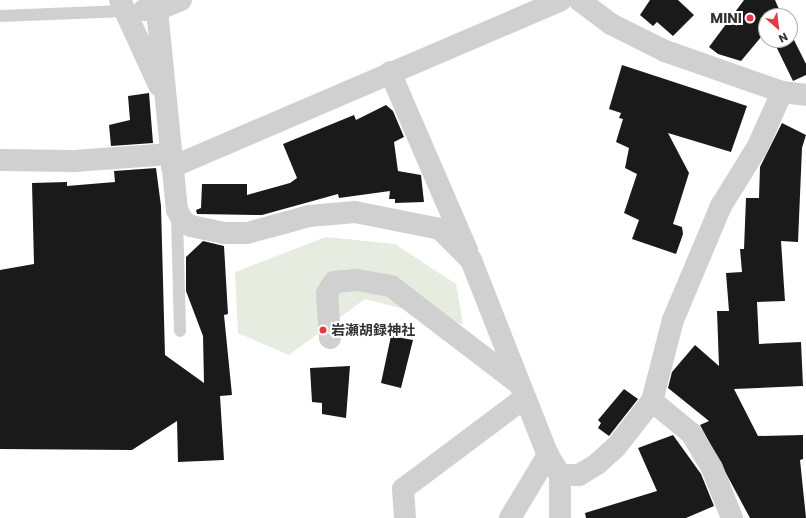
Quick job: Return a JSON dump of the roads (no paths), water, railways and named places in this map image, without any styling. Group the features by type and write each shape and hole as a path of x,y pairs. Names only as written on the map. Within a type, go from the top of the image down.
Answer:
{"street":[{"path":"166,100 122,6 157,5 181,0"},
{"path":"0,160 74,162 172,160 390,72 561,0"},
{"path":"579,0 611,24 666,51 782,92 806,95"},
{"path":"157,5 177,210 191,226 223,233 247,233 335,212 375,214 440,229 471,260"},
{"path":"390,72 471,260 521,390 548,455 560,475 560,518"},
{"path":"560,475 579,475 597,464 616,447 652,401 673,320 720,206 758,146 782,92"},
{"path":"330,338 327,293 334,282 357,280 391,286 442,324 521,390"},
{"path":"405,518 403,489 521,390"},
{"path":"652,401 691,433 712,468 732,518"},
{"path":"510,518 548,455"}],"lane":[{"path":"0,16 122,6"},
{"path":"177,210 180,331"}],"place":[{"name":"MINI","path":"750,18"},
{"name":"岩瀬胡録神社","path":"323,330"}]}
